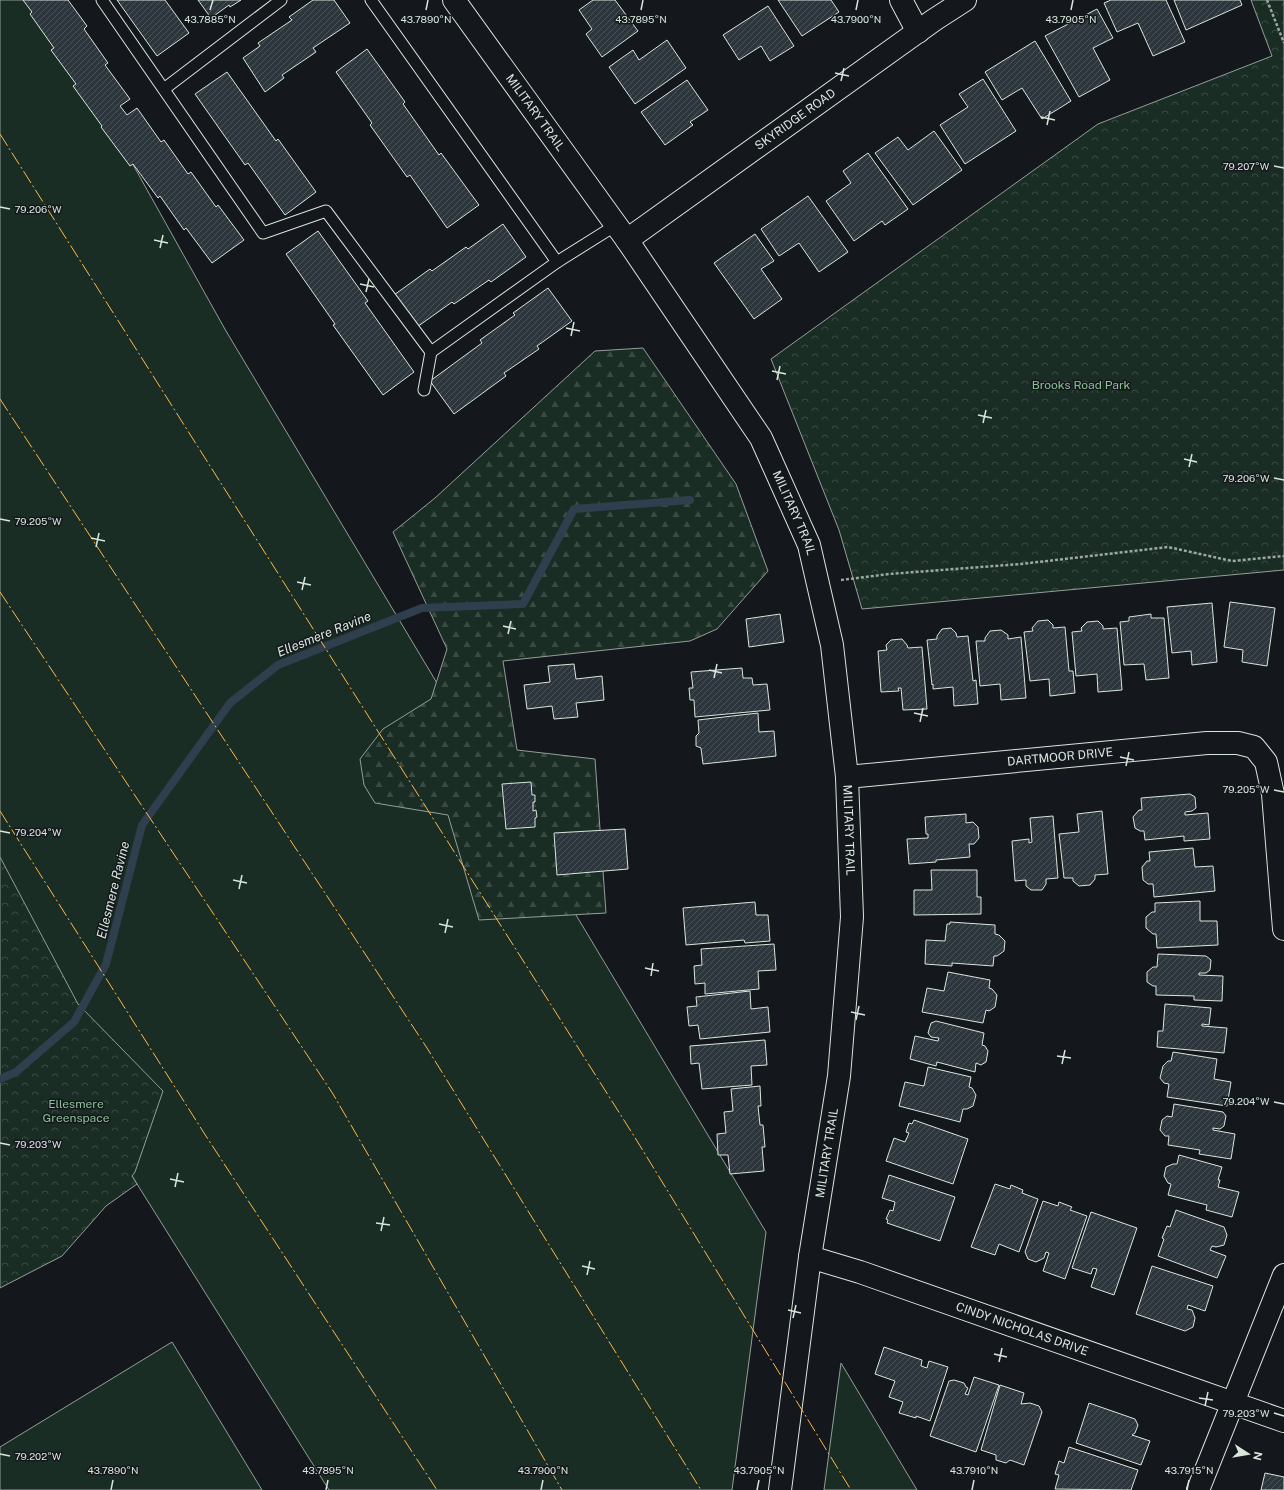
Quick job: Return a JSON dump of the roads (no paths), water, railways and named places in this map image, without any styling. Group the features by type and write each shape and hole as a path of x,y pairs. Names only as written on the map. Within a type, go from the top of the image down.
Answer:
{"street":[{"name":"MILITARY TRAIL","path":"454,0 621,233 761,438 809,545 832,645 847,777 851,925 839,1076 810,1257 780,1490"},
{"path":"901,0 918,32"},
{"name":"SKYRIDGE ROAD","path":"621,233 965,0"},
{"name":"DARTMOOR DRIVE","path":"847,777 1208,743 1238,743 1254,747 1266,762 1273,794 1284,929"},
{"name":"CINDY NICHOLAS DRIVE","path":"810,1257 860,1272 1284,1421"},
{"path":"1198,1490 1284,1275"}],"lane":[{"path":"102,0 263,233 326,211 431,352"},
{"path":"164,89 281,0"},
{"path":"371,0 557,262"},
{"path":"424,390 431,352 557,262 621,233"}],"waterway":[{"name":"Ellesmere Ravine","path":"0,1079 16,1072 74,1022 106,964 142,825 230,703 278,665 422,608 523,604 574,509 690,500"}],"park label":[{"name":"Brooks Road Park","path":"1081,385"},
{"name":"Ellesmere Greenspace","path":"76,1111"}]}
